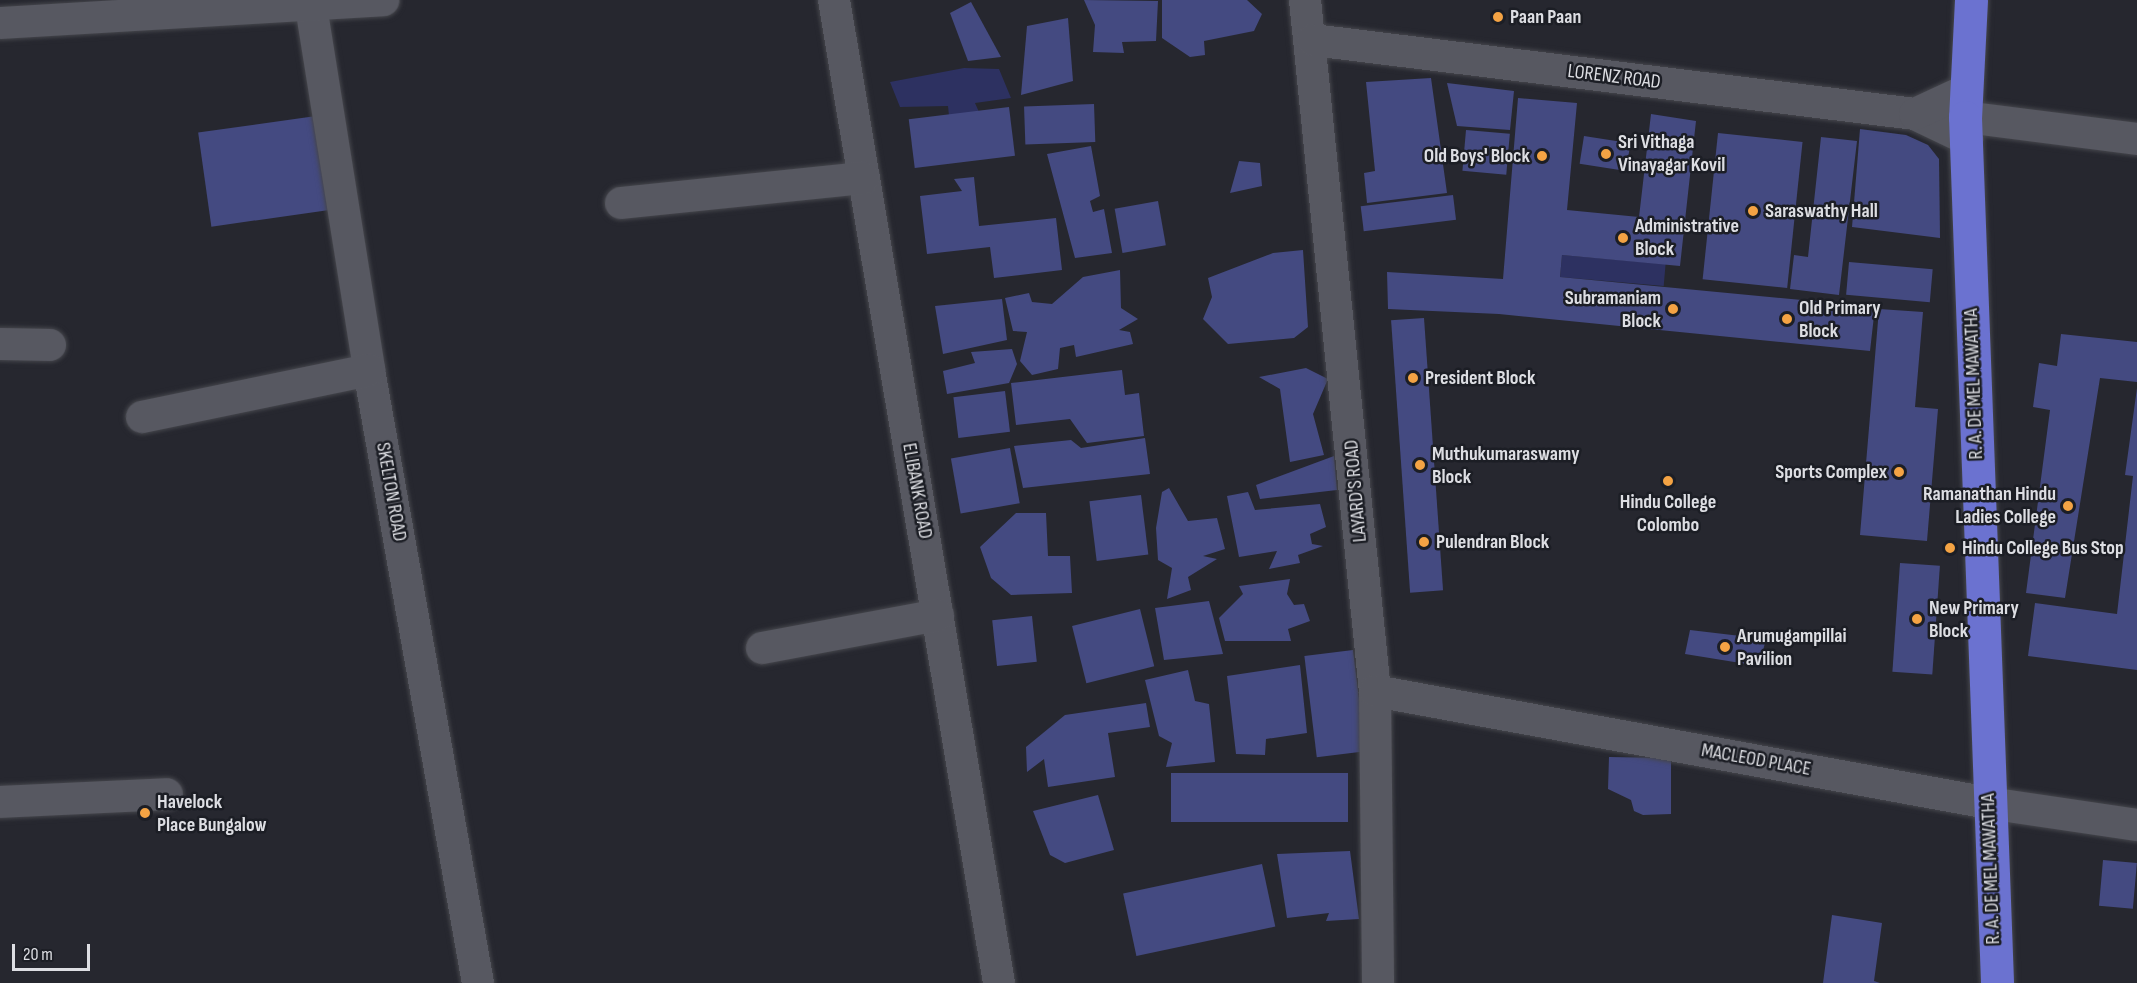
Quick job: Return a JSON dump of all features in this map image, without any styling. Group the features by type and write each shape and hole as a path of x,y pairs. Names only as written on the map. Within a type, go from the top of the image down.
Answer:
{"highway":[{"name":"R. A. DE MEL MAWATHA","path":"1971,0 1966,115 1988,803 1997,983"}],"street":[{"path":"0,22 311,2 383,0"},
{"name":"ELIBANK ROAD","path":"834,0 999,983"},
{"name":"LAYARD'S ROAD","path":"1305,0 1313,40 1375,691 1378,983"},
{"name":"SKELTON ROAD","path":"311,2 369,370 478,983"},
{"name":"LORENZ ROAD","path":"1313,40 1915,114 1966,115 2137,139"},
{"path":"1915,114 1966,115"},
{"path":"621,203 864,178"},
{"path":"0,345 50,345"},
{"path":"142,417 369,370"},
{"path":"762,648 938,615"},
{"name":"MACLEOD PLACE","path":"1375,691 1988,803 2137,825"},
{"path":"0,802 167,794"}],"shaded area":[{"path":"964,68 999,69 1011,98 975,103 979,112 949,116 948,106 900,107 890,82"},
{"path":"1562,255 1666,264 1664,286 1560,277"}],"building":[{"path":"1084,0 1158,1 1156,41 1122,42 1124,53 1093,52 1095,25"},
{"path":"1162,0 1247,0 1262,14 1254,31 1204,41 1205,55 1190,57 1162,38"},
{"path":"971,2 1001,57 968,61 950,13"},
{"path":"1068,18 1073,81 1021,95 1027,26"},
{"path":"1431,78 1447,193 1367,203 1364,173 1375,171 1366,82"},
{"path":"1447,83 1514,91 1510,130 1457,126"},
{"path":"1518,98 1577,103 1567,210 1639,217 1651,114 1696,121 1680,266 1562,255 1560,277 1875,307 1870,351 1499,314 1388,309 1387,272 1503,279"},
{"path":"1094,104 1095,142 1025,144 1024,106"},
{"path":"1009,107 1015,156 915,168 909,119"},
{"path":"316,116 329,210 211,227 198,133"},
{"path":"1860,129 1906,135 1928,145 1939,159 1940,238 1852,227"},
{"path":"1466,130 1510,134 1506,175 1462,171"},
{"name":"Saraswathy Hall","path":"1718,133 1803,142 1787,288 1703,279"},
{"name":"Sri Vithaga Vinayagar Kovil","path":"1584,136 1630,143 1626,171 1580,164"},
{"path":"1821,137 1857,141 1839,295 1790,289 1794,255 1808,257"},
{"path":"1091,146 1100,196 1090,201 1093,212 1104,209 1112,253 1075,258 1047,154"},
{"path":"1239,161 1260,163 1262,186 1230,193"},
{"path":"974,177 979,226 1056,218 1062,270 994,278 990,247 927,254 920,196 962,191 954,179"},
{"path":"1453,195 1456,220 1364,231 1361,206"},
{"path":"1158,201 1166,245 1122,253 1115,209"},
{"path":"1303,250 1308,327 1294,338 1228,344 1203,319 1212,297 1208,278 1273,253"},
{"path":"1849,262 1933,269 1930,302 1846,295"},
{"path":"1120,270 1121,308 1138,319 1119,330 1130,332 1133,344 1076,357 1074,345 1060,348 1058,369 1032,375 1020,361 1027,332 1013,331 1005,298 1029,293 1032,302 1052,304 1083,277"},
{"path":"1002,299 1007,340 943,354 935,306"},
{"name":"Sports Complex","path":"1879,309 1923,312 1915,407 1938,409 1927,541 1860,535"},
{"path":"1424,318 1443,590 1410,593 1391,320"},
{"path":"2061,334 2137,342 2137,382 2100,378 2065,598 2026,593 2050,410 2033,407 2039,363 2057,366"},
{"path":"1012,349 1017,364 1009,383 947,394 943,371 975,363 971,352"},
{"path":"1306,368 1328,379 1313,414 1324,455 1290,462 1280,389 1259,377"},
{"path":"1122,370 1125,395 1139,393 1144,436 1087,443 1070,419 1016,425 1011,383"},
{"path":"2137,388 2137,670 2028,656 2035,603 2117,614 2133,476 2125,475"},
{"path":"1005,391 1010,432 958,438 953,397"},
{"path":"1145,438 1150,474 1023,488 1014,446 1071,440 1081,448"},
{"path":"1010,448 1020,503 961,514 951,458"},
{"path":"1334,456 1337,490 1260,499 1256,485"},
{"path":"1169,488 1188,521 1217,518 1225,549 1203,556 1217,559 1188,577 1191,590 1167,599 1172,568 1158,560 1156,528 1162,492"},
{"path":"1248,492 1255,510 1320,504 1326,527 1310,534 1312,544 1323,546 1298,555 1300,563 1269,569 1277,551 1239,557 1227,496"},
{"path":"1141,495 1148,555 1097,561 1089,501"},
{"path":"1016,513 1046,513 1048,556 1070,556 1072,593 1011,595 991,578 980,547"},
{"name":"New Primary Block","path":"1900,563 1940,566 1932,675 1892,672"},
{"path":"1290,579 1287,594 1294,605 1304,604 1310,621 1288,629 1291,641 1225,641 1219,618 1243,594 1239,586"},
{"path":"1209,601 1223,654 1164,660 1155,608"},
{"path":"1140,609 1154,666 1086,683 1072,626"},
{"path":"1032,616 1037,662 997,666 992,620"},
{"name":"Arumugampillai Pavilion","path":"1690,630 1766,639 1759,666 1685,654"},
{"path":"1353,650 1365,751 1317,757 1304,656"},
{"path":"1300,665 1307,733 1266,739 1265,755 1236,754 1227,676"},
{"path":"1188,670 1195,701 1209,704 1215,762 1166,767 1172,743 1159,736 1145,680"},
{"path":"1146,703 1150,727 1108,733 1115,777 1048,787 1044,759 1027,772 1026,747 1065,715"},
{"path":"1609,757 1671,758 1671,814 1643,815 1634,811 1631,800 1608,789"},
{"path":"1171,773 1348,773 1348,822 1171,822"},
{"path":"1098,795 1114,850 1065,863 1050,855 1033,811"},
{"path":"1350,851 1359,919 1326,921 1329,913 1287,918 1277,854"},
{"path":"2103,860 2137,863 2133,909 2099,906"},
{"path":"1262,864 1275,927 1136,956 1123,894"},
{"path":"1832,915 1882,923 1874,981 1880,983 1823,983"}],"place":[{"name":"Paan Paan","path":"1498,17"},
{"name":"Sri Vithaga Vinayagar Kovil","path":"1606,154"},
{"name":"Old Boys' Block","path":"1542,156"},
{"name":"Saraswathy Hall","path":"1753,211"},
{"name":"Administrative Block","path":"1623,238"},
{"name":"Subramaniam Block","path":"1673,309"},
{"name":"Old Primary Block","path":"1787,319"},
{"name":"President Block","path":"1413,378"},
{"name":"Muthukumaraswamy Block","path":"1420,465"},
{"name":"Sports Complex","path":"1899,472"},
{"name":"Hindu College Colombo","path":"1668,481"},
{"name":"Ramanathan Hindu Ladies College","path":"2068,506"},
{"name":"Pulendran Block","path":"1424,542"},
{"name":"Hindu College Bus Stop","path":"1950,548"},
{"name":"New Primary Block","path":"1917,619"},
{"name":"Arumugampillai Pavilion","path":"1725,647"},
{"name":"Havelock Place Bungalow","path":"145,813"}]}
